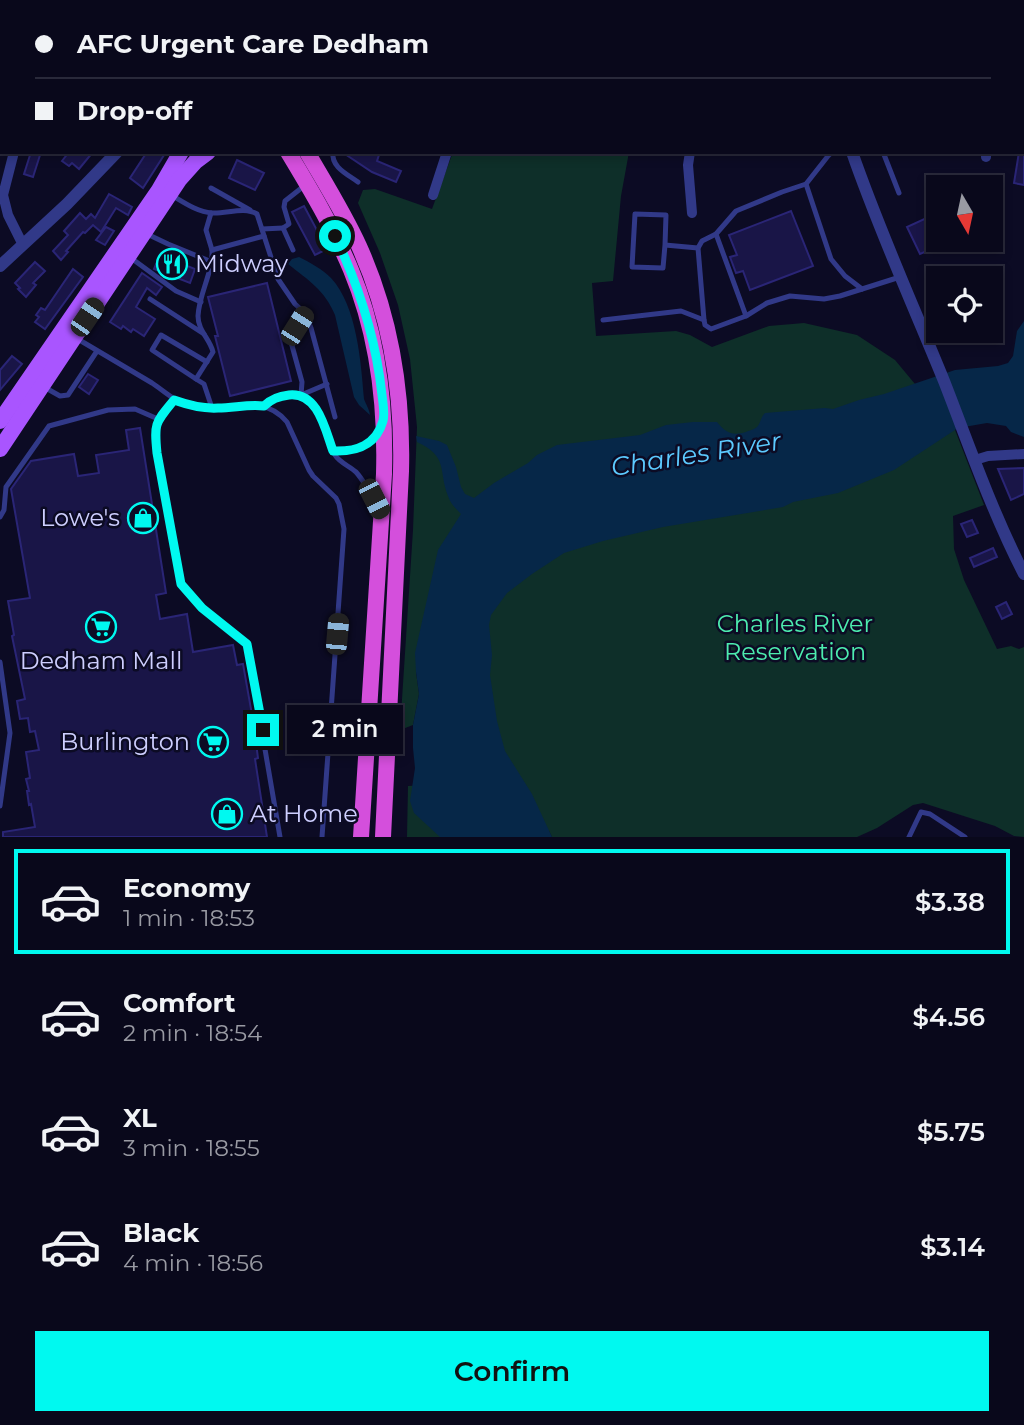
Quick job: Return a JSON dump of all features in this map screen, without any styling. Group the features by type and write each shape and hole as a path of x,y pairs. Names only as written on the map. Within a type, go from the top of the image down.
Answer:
{"highway":[{"path":"289,154 335,236 358,288 377,362 384,419 382,514 361,837"},
{"path":"308,154 343,214 366,262 387,327 399,393 401,471 383,837"}],"main road":[{"path":"0,421 164,182 180,154"},
{"path":"0,449 170,194 188,170 206,154"}],"street":[{"path":"13,154 3,195 8,215 23,245"},
{"path":"0,266 67,204 115,154"},
{"path":"433,195 446,154"},
{"path":"690,154 688,165 692,213"},
{"path":"853,154 900,277 1024,573"},
{"path":"975,460 988,456 1024,454"}],"lane":[{"path":"333,154 335,166 358,182"},
{"path":"830,154 806,184 736,211 716,234 702,241 698,248 705,325 711,329 746,316 767,303 790,296 824,299 900,277"},
{"path":"884,154 898,193"},
{"path":"262,229 283,228 289,224 285,201 307,184"},
{"path":"806,184 831,259 845,276 862,289"},
{"path":"211,188 257,214 278,279 295,304 305,313 312,328 335,417"},
{"path":"170,194 193,208 211,213 250,210"},
{"path":"196,379 213,352 198,316 212,262 212,250 206,230 211,213"},
{"path":"635,214 666,215 665,245 663,268 632,267 635,214"},
{"path":"283,228 293,250"},
{"path":"144,232 212,262"},
{"path":"716,234 746,316"},
{"path":"212,250 264,236"},
{"path":"665,245 698,248"},
{"path":"128,256 176,291 201,302"},
{"path":"150,299 204,334"},
{"path":"603,320 681,311 704,320"},
{"path":"301,395 302,382 291,342 305,313"},
{"path":"206,362 161,335 152,349 204,384 212,408"},
{"path":"74,337 174,400 194,407 212,408 253,404 282,415 309,470 336,498 344,528 322,837"},
{"path":"41,385 60,396 68,395 97,351"},
{"path":"264,406 271,399 301,395 327,384"},
{"path":"301,395 313,404 337,457 358,474 382,514"},
{"path":"174,400 158,419 155,432 181,584 202,608 247,644 280,837"},
{"path":"0,517 4,510 6,487 49,426 108,410 135,408 158,419"},
{"path":"333,451 357,450 368,445 384,419"},
{"path":"0,662 10,725 0,806"},
{"path":"0,746 9,744"},
{"path":"909,837 921,812 930,814 965,837"}],"green space":[{"path":"452,154 629,154 621,196 613,281 592,283 596,336 676,331 712,347 769,326 804,323 857,335 895,360 915,384 915,394 737,440 679,431 416,672 419,694 413,725 400,730 417,427 410,359 398,305 380,253 358,203 363,190 375,189 432,209"},
{"name":"Charles River Reservation","path":"945,404 984,505 953,516 954,549 964,580 997,649 1024,647 1024,837 1014,836 995,826 923,803 913,805 877,828 857,837 552,837 549,831 531,834 459,634 474,587"},
{"path":"428,785 450,837 407,837 408,786"}],"water":[{"path":"299,257 331,278 347,304 356,335 364,399 370,415 354,397 331,306 315,286 288,264"},
{"name":"Charles River","path":"1024,321 1024,437 1011,432 1006,426 987,423 958,428 894,470 838,493 793,502 783,507 663,527 603,541 564,553 507,593 491,615 489,625 492,655 490,675 497,721 505,751 532,794 552,837 440,837 414,813 410,801 415,768 413,725 419,694 415,653 438,550 461,514 449,499 438,459 434,453 417,442 416,436 447,445 461,487 465,494 474,498 537,455 557,445 640,435 666,425 693,422 717,422 730,433 741,433 757,427 765,413 833,409 955,370 1008,363 1013,356 1017,331"}],"building":[{"path":"30,154 40,154 33,177 24,174"},
{"path":"67,154 91,154 79,169 72,163 69,166 62,161"},
{"path":"146,154 165,154 143,188 130,178"},
{"path":"345,154 379,154 377,161 401,171 396,182 372,172"},
{"path":"1019,154 1024,154 1024,185 1014,183"},
{"path":"237,160 264,173 255,190 229,178"},
{"path":"109,194 132,207 128,215 116,208 101,232 93,225 83,232 61,260 53,251 68,235 64,231 80,213 86,219 91,214 95,218"},
{"path":"304,206 327,249 315,255 292,212"},
{"path":"791,211 813,266 750,290 743,271 736,273 730,257 737,255 729,235"},
{"path":"926,218 926,251 920,254 907,227"},
{"path":"106,227 114,231 105,245 96,240"},
{"path":"160,255 195,269 190,283 154,269"},
{"path":"35,262 45,271 33,283 36,285 26,297 15,283"},
{"path":"73,269 83,277 45,329 35,322 39,317 36,315 41,308 45,310"},
{"path":"142,273 162,287 156,295 147,288 136,307 155,319 144,336 133,329 131,332 123,326 121,329 110,322"},
{"path":"267,283 291,381 230,396 208,297"},
{"path":"12,356 22,364 0,390 0,370"},
{"path":"88,374 98,380 89,394 79,387"},
{"name":"Dedham Mall","path":"140,428 166,593 156,595 160,619 187,614 193,652 233,645 237,665 243,664 257,743 258,758 255,759 267,837 3,837 3,832 35,827 27,791 26,779 30,778 26,752 39,750 35,731 30,732 28,718 20,719 17,701 25,699 8,601 30,598 11,489 31,461 74,454 78,476 99,473 96,455 129,450 126,430"},
{"path":"1024,468 1024,494 1011,500 998,469"},
{"path":"972,520 978,533 967,537 961,524"},
{"path":"993,548 997,557 974,567 970,558"},
{"path":"1006,602 1012,614 1002,619 996,607"}],"place":[{"name":"Midway","path":"172,264"},
{"name":"Lowe's","path":"143,518"},
{"name":"Dedham Mall","path":"101,627"},
{"name":"Burlington","path":"213,742"},
{"name":"At Home","path":"227,814"}],"route":[{"path":"263,730 247,644 202,608 181,584 155,432 158,419 174,400 194,407 220,408 253,404 264,406 271,399 301,395 313,404 321,418 333,451 357,450 368,445 384,419 380,380 369,324 358,288 335,236"}]}
